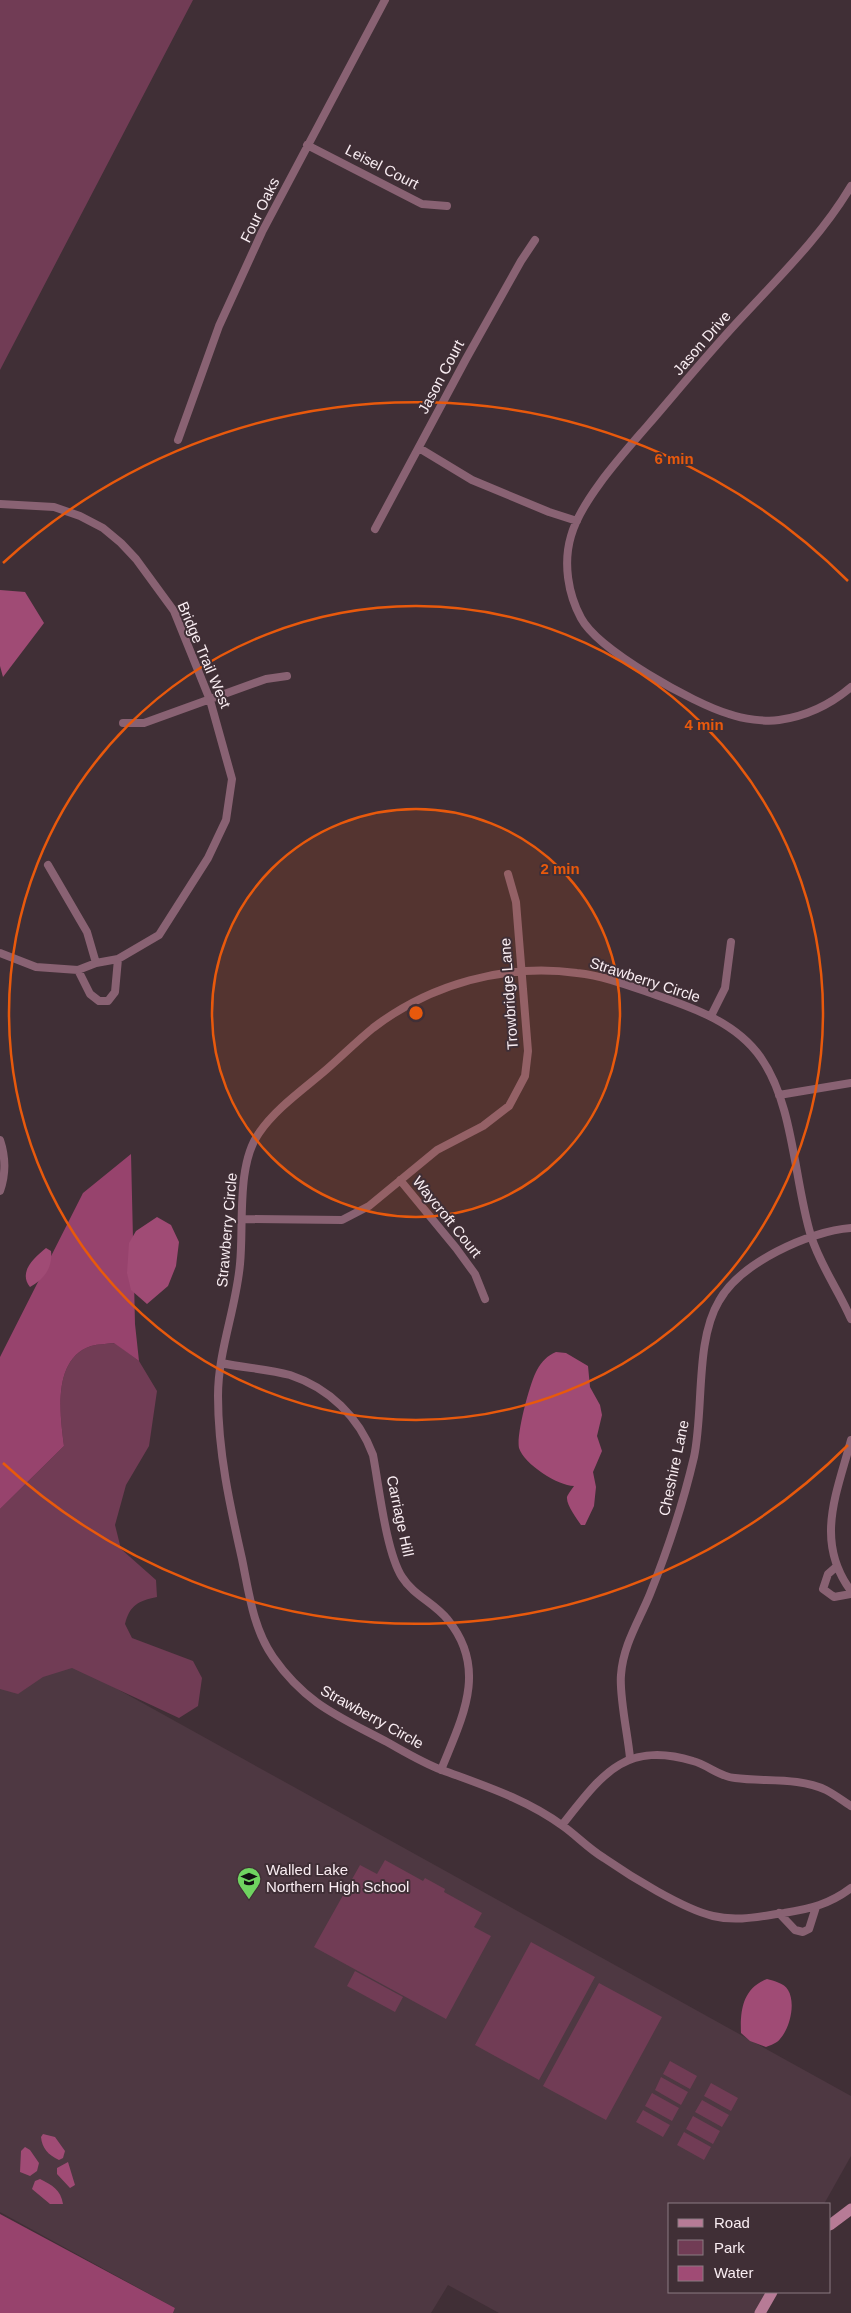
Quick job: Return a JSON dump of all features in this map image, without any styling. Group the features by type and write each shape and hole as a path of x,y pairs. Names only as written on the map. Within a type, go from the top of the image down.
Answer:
{"main road":[{"path":"831,2224 851,2209"},
{"path":"760,2313 771,2293"}],"street":[{"name":"Four Oaks","path":"178,440 232,297 307,145 385,0"},
{"name":"Leisel Court","path":"307,145 422,204 447,206"},
{"name":"Jason Drive","path":"851,186 820,231 717,345 626,450 590,499 577,521 566,555 568,580 581,620 609,648 686,695 728,714 778,720 821,709 851,687"},
{"name":"Jason Court","path":"375,529 470,351 535,240"},
{"path":"419,448 472,480 549,512 577,521"},
{"name":"Bridge Trail West","path":"0,504 54,507 80,516 103,528 121,543 136,560 174,611 210,700 232,779 226,820 208,858 159,935 118,959"},
{"path":"123,723 144,723 266,679 287,676"},
{"path":"48,865 87,932 96,963"},
{"name":"Trowbridge Lane","path":"242,1219 342,1220 369,1206 437,1150 496,1116 509,1106 525,1076 528,1051 516,902 508,874"},
{"path":"711,1016 725,988 731,942"},
{"path":"0,953 36,966 78,970 96,963 118,959 115,992 108,1001 99,1001 90,994 78,970"},
{"name":"Strawberry Circle","path":"851,1319 811,1237 791,1141 779,1095 771,1075 758,1054 736,1032 711,1016 608,979 555,971 499,974 445,987 408,1006 375,1027 282,1107 257,1135 246,1173 237,1288 221,1363 218,1396 226,1488 256,1625 271,1654 302,1692 320,1707 442,1770 513,1796 562,1825 600,1856 686,1906 714,1916 744,1919 816,1907 838,1898 851,1888"},
{"path":"779,1095 851,1083"},
{"path":"0,1140 4,1162 4,1179 0,1192"},
{"name":"Waycroft Court","path":"400,1180 475,1274 485,1299"},
{"name":"Cheshire Lane","path":"630,1758 620,1677 624,1653 677,1522 694,1455 706,1339 718,1301 730,1284 759,1260 811,1237 851,1228"},
{"name":"Carriage Hill","path":"221,1363 288,1375 308,1382 345,1408 367,1439 394,1561 411,1590 439,1611 455,1629 469,1664 470,1680 467,1705 442,1770"},
{"path":"836,1567 828,1574 823,1589 834,1597 851,1592 836,1567 830,1534 832,1518 851,1440"},
{"path":"562,1825 604,1775 630,1758 653,1754 681,1757 696,1761 732,1778 800,1783 826,1790 851,1806"},
{"path":"779,1913 796,1930 806,1932 812,1922 816,1907"}],"shaded area":[{"path":"131,1154 135,1324 139,1361 114,1343 91,1346 78,1353 64,1375 61,1389 61,1419 64,1446 0,1509 0,1357 83,1193"},
{"name":"Walled Lake Northern High School","path":"0,1624 851,2096 851,2156 825,2203 668,2203 668,2293 774,2293 763,2313 499,2313 448,2285 431,2313 173,2313 175,2308 0,2212"},
{"path":"0,2214 175,2308 173,2313 0,2313"}],"green space":[{"path":"0,0 193,0 0,370"},
{"path":"115,1343 139,1361 157,1391 149,1446 126,1485 115,1525 121,1549 156,1580 157,1597 140,1602 132,1608 125,1624 132,1638 193,1661 202,1678 198,1706 179,1718 72,1668 43,1677 18,1694 0,1689 0,1509 64,1446 61,1419 61,1389 64,1375 70,1363 78,1353 91,1346"},
{"path":"385,1860 423,1881 425,1878 445,1889 444,1892 482,1913 474,1927 491,1936 446,2019 314,1947 360,1865 377,1874"},
{"path":"531,1942 595,1977 539,2080 475,2045"},
{"path":"355,1971 403,1997 395,2012 347,1986"},
{"path":"599,1983 662,2017 606,2120 543,2086"},
{"path":"670,2061 697,2076 690,2089 663,2074"},
{"path":"661,2077 688,2092 681,2105 655,2090"},
{"path":"711,2083 738,2098 731,2111 704,2096"},
{"path":"652,2093 679,2108 672,2121 645,2106"},
{"path":"702,2100 729,2115 722,2127 695,2112"},
{"path":"643,2110 670,2125 663,2137 636,2122"},
{"path":"693,2116 720,2131 713,2144 686,2129"},
{"path":"684,2132 711,2147 704,2160 677,2145"}],"water":[{"path":"0,590 25,592 44,623 3,677 0,666"},
{"path":"157,1217 171,1225 179,1242 176,1266 168,1286 147,1304 131,1290 127,1273 129,1243 136,1231"},
{"path":"46,1248 51,1251 49,1268 43,1277 30,1287 26,1276 29,1266"},
{"path":"556,1352 566,1353 588,1366 590,1387 600,1405 602,1415 597,1436 602,1451 593,1472 596,1487 594,1506 585,1525 581,1525 568,1504 567,1497 574,1486 559,1482 542,1473 527,1461 519,1448 527,1397 534,1376 543,1361"},
{"path":"767,1979 779,1983 788,1990 792,2008 784,2034 777,2042 766,2047 750,2041 741,2033 741,2016 748,1994 759,1983"},
{"path":"43,2134 55,2137 65,2151 63,2158 59,2160 46,2151 41,2137"},
{"path":"25,2147 30,2150 39,2163 37,2171 30,2176 20,2172 21,2151"},
{"path":"68,2162 75,2185 70,2188 57,2174 57,2168"},
{"path":"40,2179 55,2188 63,2204 50,2204 32,2189 35,2181"}],"place":[{"name":"Walled Lake Northern High School","path":"249,1900"}]}
